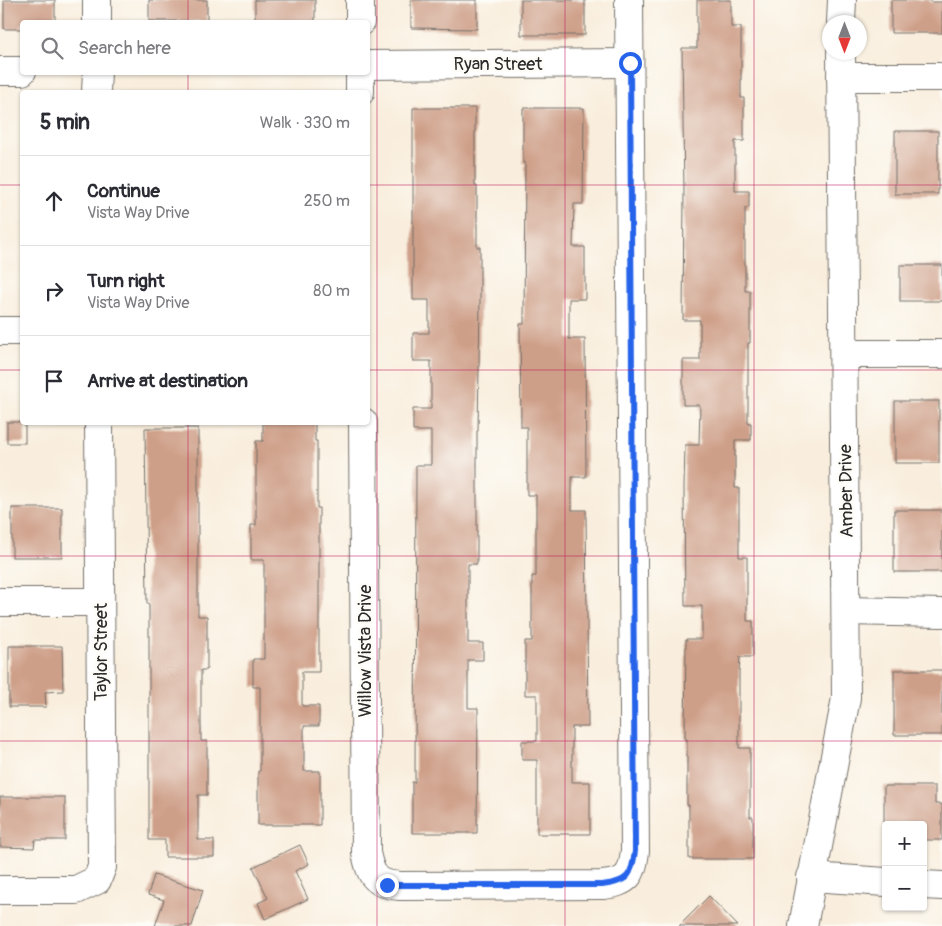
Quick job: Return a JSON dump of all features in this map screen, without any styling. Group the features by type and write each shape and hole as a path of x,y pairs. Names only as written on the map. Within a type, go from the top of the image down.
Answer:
{"street":[{"path":"97,0 97,20"},
{"path":"360,0 360,20"},
{"path":"629,0 630,63"},
{"path":"842,0 842,15"},
{"name":"Ryan Street","path":"370,65 630,63"},
{"name":"Willow Vista Drive","path":"363,425 366,853 369,868 375,879 387,885 400,886 602,885 616,884 627,878 632,870 635,841 630,63"},
{"path":"842,65 942,77"},
{"name":"Amber Drive","path":"803,926 846,698 842,65"},
{"path":"0,71 20,71"},
{"path":"96,90 97,75"},
{"path":"360,75 360,90"},
{"path":"0,331 20,331"},
{"path":"844,354 942,354"},
{"name":"Taylor Street","path":"0,890 76,890 97,880 102,867 100,425"},
{"path":"0,602 100,602"},
{"path":"846,611 942,613"},
{"path":"811,877 882,882"},
{"path":"927,884 942,886"}],"building":[{"path":"4,0 55,0 55,20 20,20 20,29 4,29"},
{"path":"149,0 207,0 207,20 149,20"},
{"path":"255,0 315,0 315,20 255,20"},
{"path":"411,0 477,0 477,29 411,28"},
{"path":"521,0 585,0 585,35 521,35"},
{"path":"697,0 731,0 731,27 741,27 741,98 744,98 744,141 735,141 735,191 749,191 749,208 745,208 745,291 750,291 748,423 751,423 751,440 735,440 735,488 739,488 739,557 747,557 747,621 753,621 753,657 740,657 739,748 750,748 750,817 753,817 753,859 689,859 687,739 685,739 686,639 702,639 702,606 685,606 685,445 699,445 700,405 683,405 683,360 700,360 700,320 683,320 682,48 697,48"},
{"path":"891,0 930,0 930,2 942,2 942,33 891,33"},
{"path":"413,108 475,108 477,247 480,247 477,564 468,564 468,643 483,643 483,660 468,660 468,708 478,708 477,833 412,833 412,782 415,782 416,465 431,465 431,431 413,431 413,409 431,409 431,361 413,361 413,333 429,333 429,300 413,300"},
{"path":"523,108 584,108 583,204 574,204 573,247 585,247 585,299 569,299 569,339 585,339 586,477 572,477 572,510 586,510 588,727 572,727 572,782 590,782 590,834 537,834 537,760 522,760 522,741 537,741 537,695 525,695 525,641 532,641 532,576 536,576 536,495 527,495 527,427 521,427 520,324 524,324 525,163 523,163"},
{"path":"895,131 938,131 938,194 895,194"},
{"path":"900,265 942,265 942,301 900,301"},
{"path":"895,401 939,401 939,463 895,463"},
{"path":"7,422 20,422 20,425 25,425 25,443 7,443"},
{"path":"263,425 315,425 315,441 317,441 317,508 319,508 319,672 302,672 302,706 319,706 319,726 304,726 304,771 320,771 320,825 258,825 260,687 253,687 253,659 264,659 264,560 251,560 251,525 256,525 256,441 263,441"},
{"path":"145,428 198,428 198,616 207,616 207,670 201,670 201,741 207,741 207,795 198,795 198,840 214,840 214,857 165,857 165,840 149,840 149,604 147,604"},
{"path":"12,508 62,508 62,557 12,557"},
{"path":"894,510 942,510 942,572 894,572"},
{"path":"9,646 62,646 63,691 45,692 46,707 9,707"},
{"path":"894,670 942,670 942,735 894,735"},
{"path":"884,786 935,786 935,804 942,804 942,840 927,840 927,821 884,821"},
{"path":"0,797 65,797 65,840 35,840 34,848 0,847"},
{"path":"300,845 309,864 295,871 308,899 265,919 258,903 268,898 253,867"},
{"path":"154,875 203,890 192,926 155,926 164,900 148,895"},
{"path":"709,896 738,926 679,926"}],"route":[{"path":"387,885 602,885 616,884 627,878 632,870 635,851 630,63"}]}
